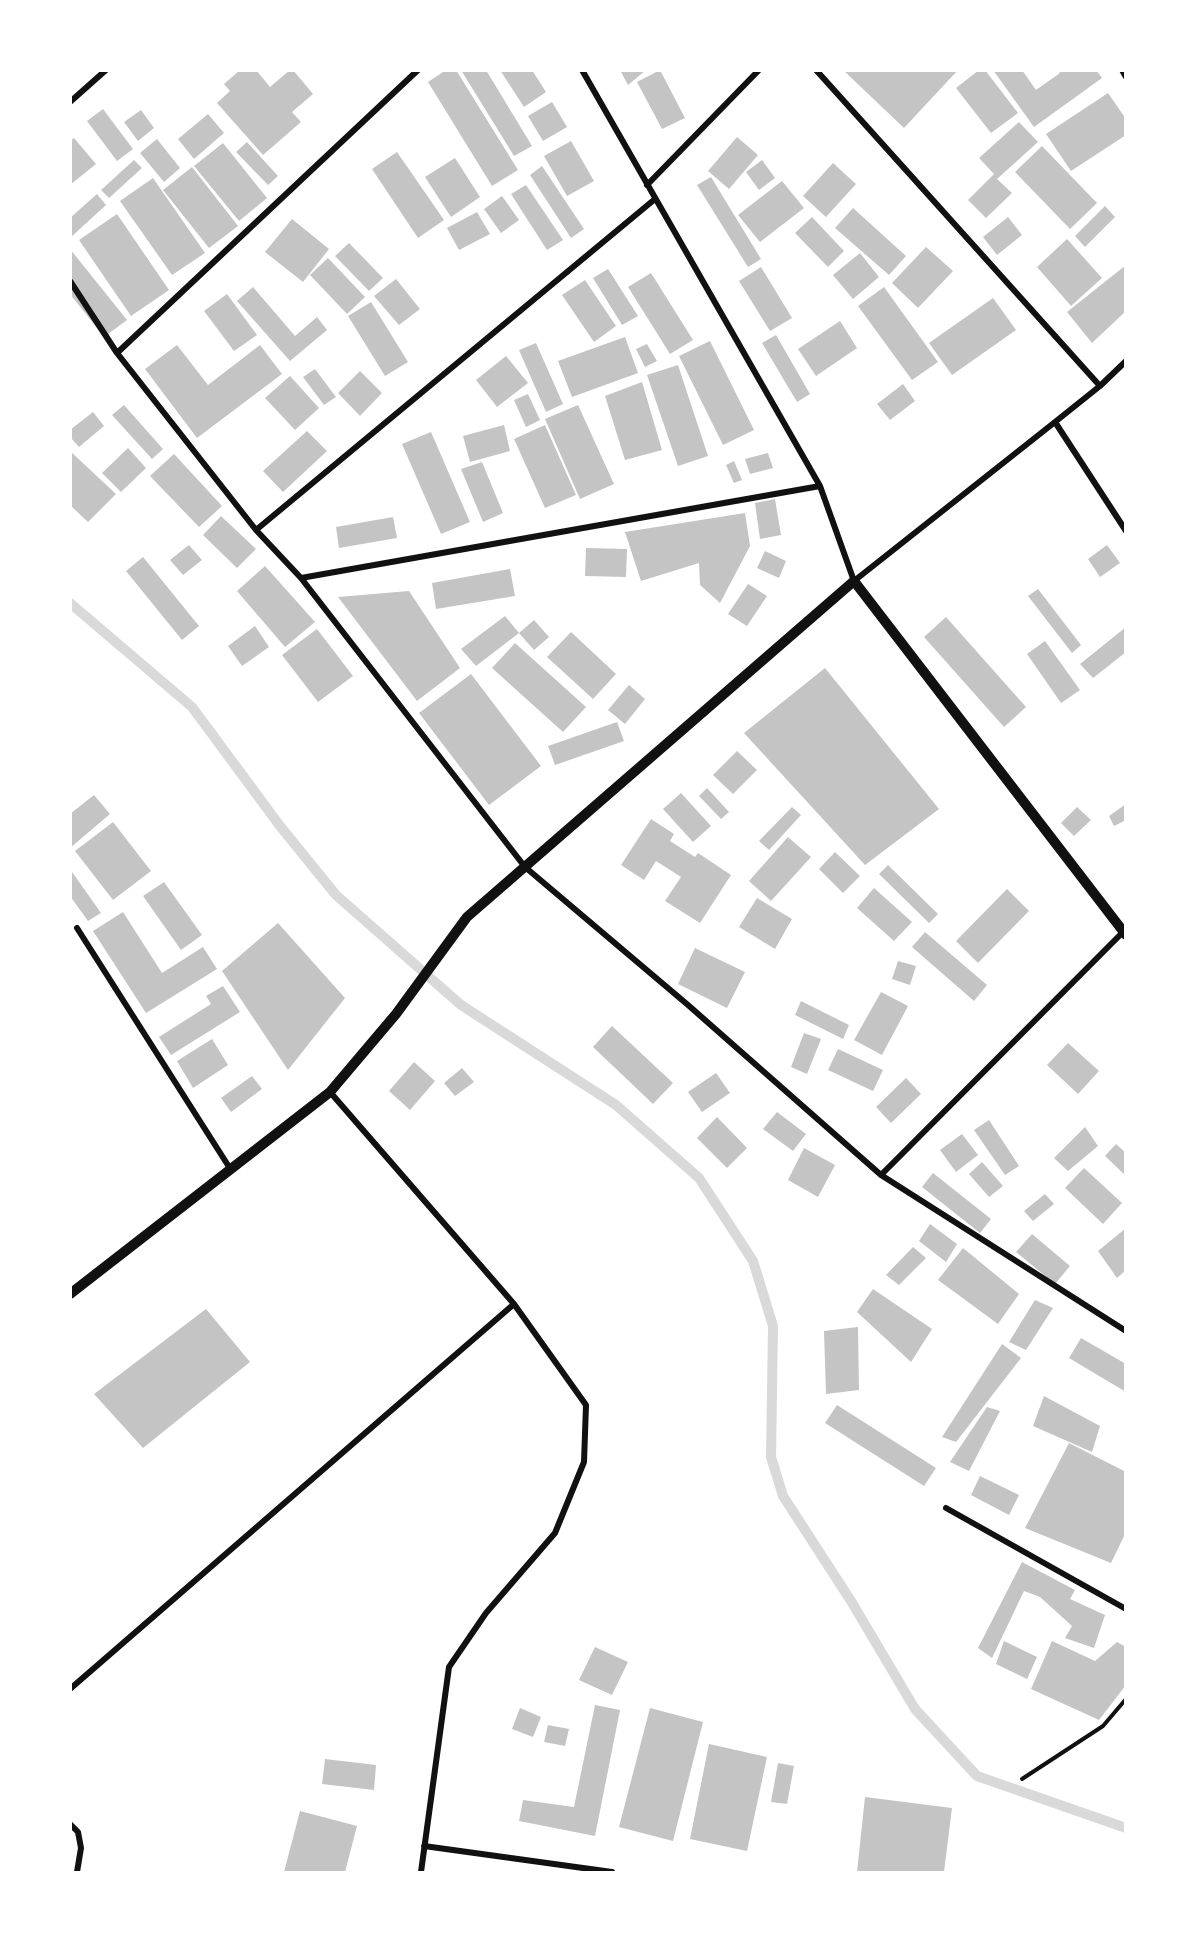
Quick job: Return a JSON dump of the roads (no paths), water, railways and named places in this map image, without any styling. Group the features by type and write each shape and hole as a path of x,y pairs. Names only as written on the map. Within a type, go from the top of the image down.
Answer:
{"street":[{"path":"70,102 106,70"},
{"path":"117,353 418,70"},
{"path":"582,70 820,486 854,581 1125,932 881,1175"},
{"path":"647,185 759,70"},
{"path":"816,70 1100,386"},
{"path":"1122,70 1125,77"},
{"path":"256,530 656,199"},
{"path":"70,281 117,353 256,530 301,578 525,867 688,1005 881,1175 1124,1329"},
{"path":"70,1294 330,1092 396,1014 467,917 854,581 1100,386 1125,362"},
{"path":"1055,422 1125,531"},
{"path":"301,578 820,486"},
{"path":"77,928 231,1170"},
{"path":"330,1092 514,1304 586,1406 584,1462 555,1533 486,1613 449,1667 420,1872"},
{"path":"70,1689 514,1304"},
{"path":"946,1508 1125,1609"},
{"path":"70,1824 78,1832 81,1848 77,1872"},
{"path":"424,1846 612,1872"}],"waterway":[{"path":"70,603 192,707 280,826 336,895 461,1005 616,1105 699,1178 753,1261 773,1326 771,1457 783,1496 851,1601 915,1709 977,1776 1126,1828"}]}
